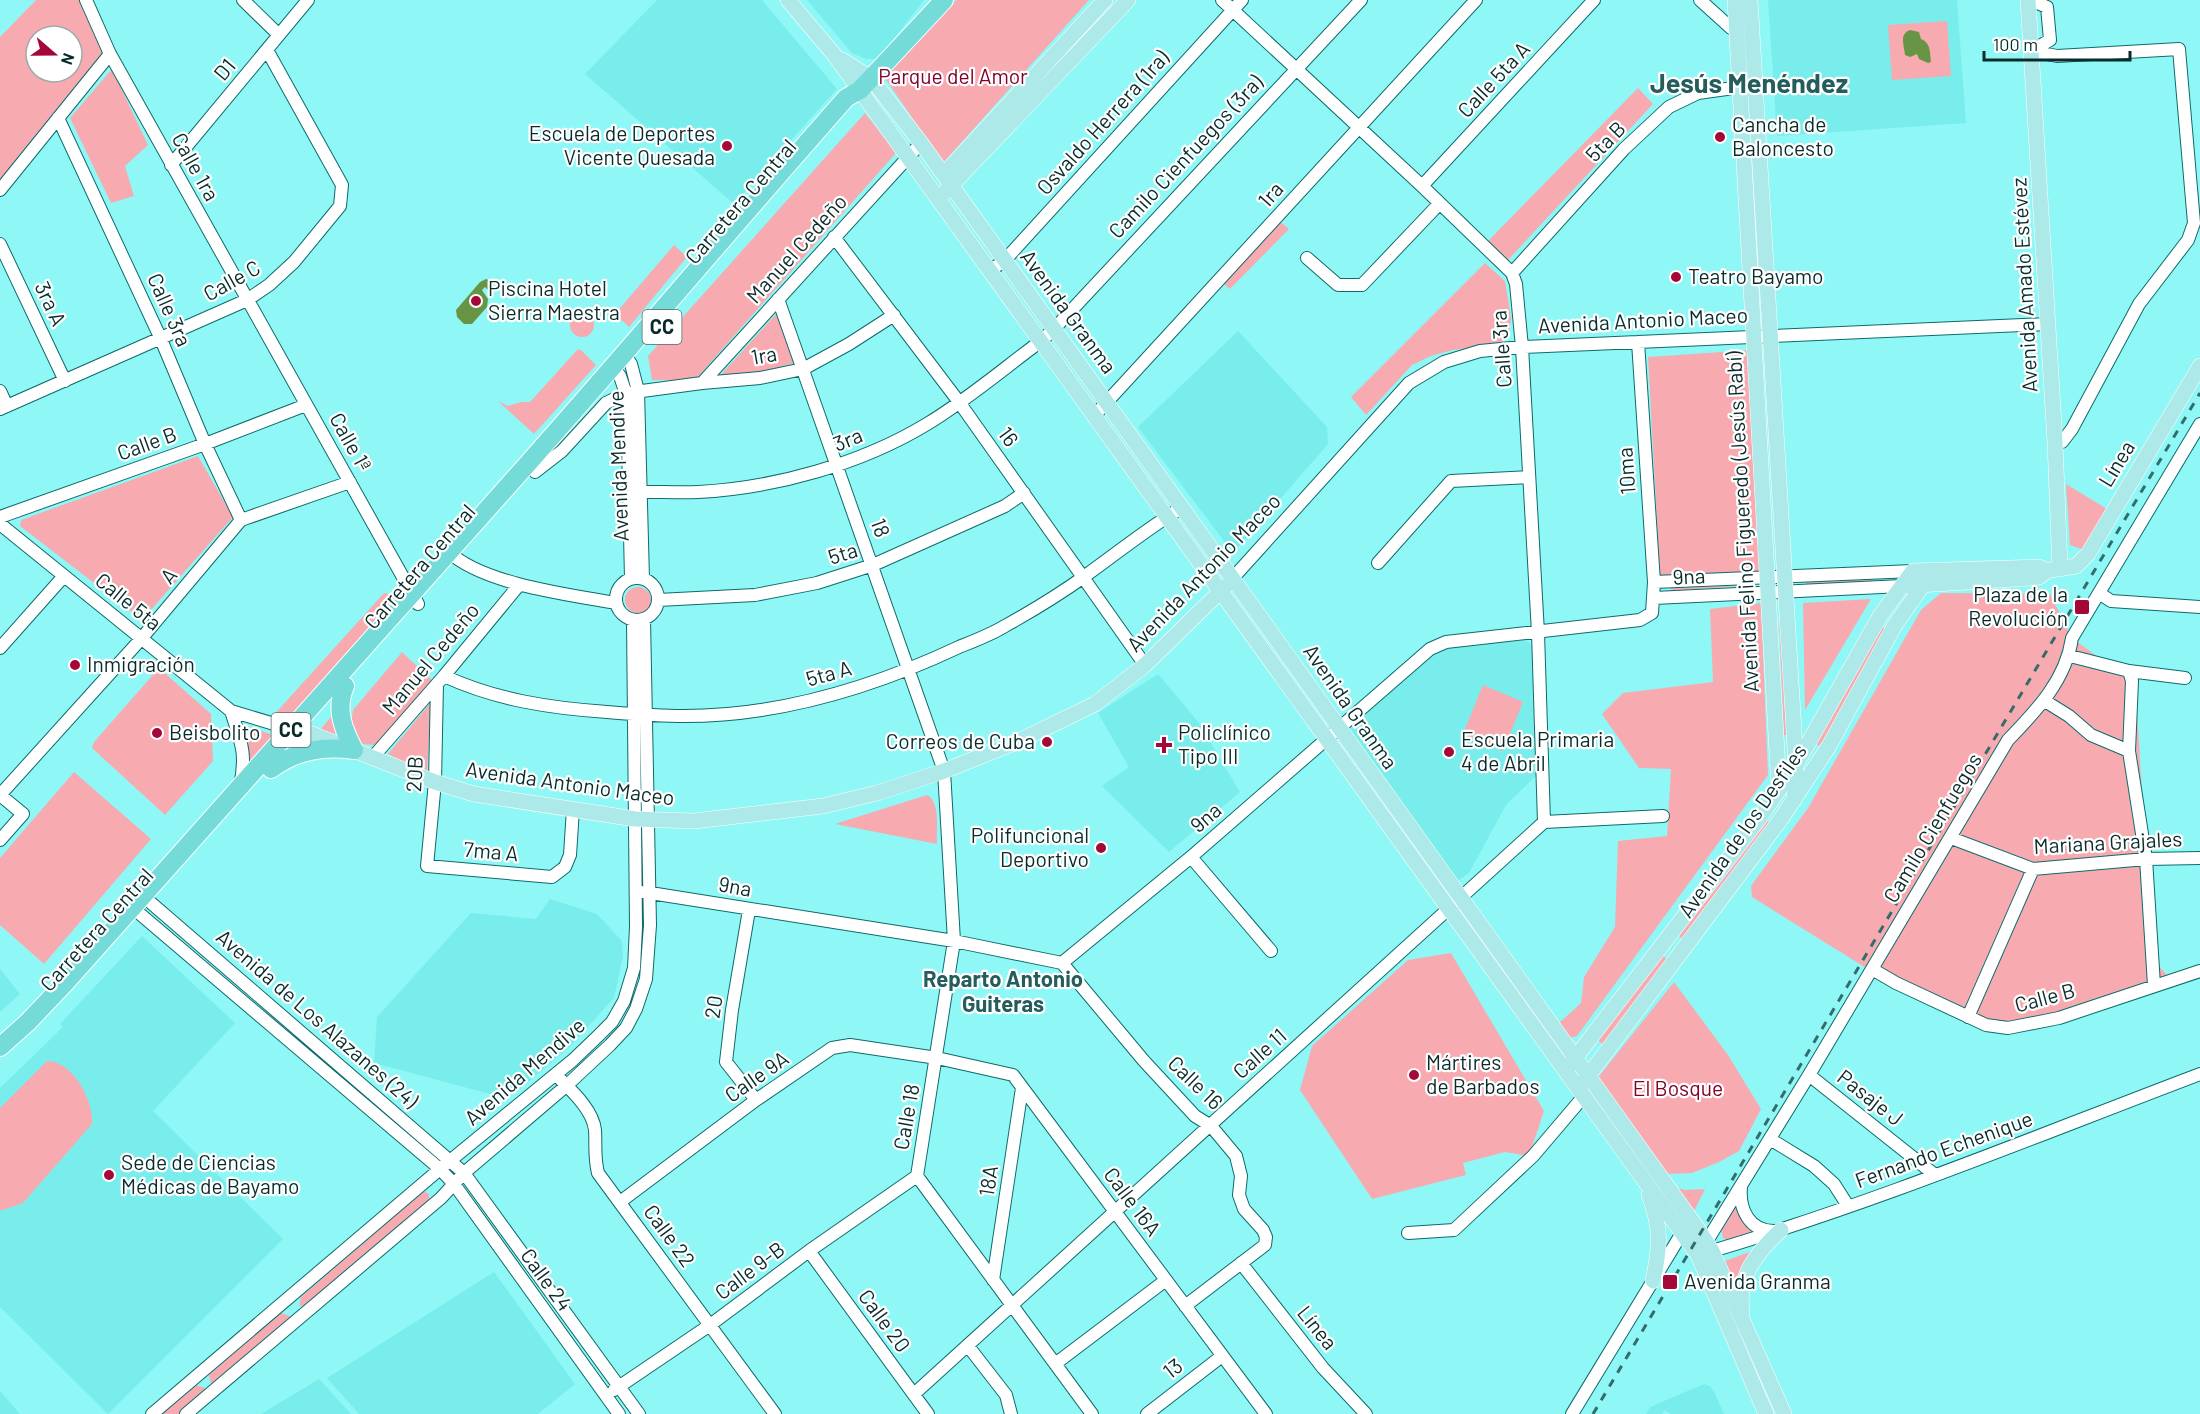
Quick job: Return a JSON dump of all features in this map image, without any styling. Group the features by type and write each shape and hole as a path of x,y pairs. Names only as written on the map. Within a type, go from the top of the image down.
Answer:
{"highway":[{"name":"Carretera Central","path":"453,556 535,472 625,374 722,238 846,98 866,84 944,0"},
{"name":"Carretera Central","path":"0,1047 28,1022 271,769 298,730 453,556 625,374"},
{"name":"Carretera Central","path":"0,1063 75,991 240,786 345,686 416,599"},
{"path":"345,686 340,703 342,721 354,750"},
{"path":"271,769 282,761 315,749 354,750"}],"main road":[{"name":"Avenida Granma","path":"788,0 836,57 866,84 921,143 1339,728 1455,903 1570,1065 1643,1178 1706,1249 1745,1327 1784,1414"},
{"path":"948,180 1105,0"},
{"path":"934,192 1128,0"},
{"name":"Avenida Felino Figueredo (Jesús Rabí)","path":"1735,0 1737,27 1748,86 1770,336 1796,765 1794,800"},
{"name":"Avenida Felino Figueredo (Jesús Rabí)","path":"1750,0 1748,86 1754,336 1779,789"},
{"name":"Avenida Amado Estévez","path":"2029,0 2055,442 2053,570"},
{"name":"Avenida Granma","path":"866,84 908,157 1094,416 1326,738 1455,903"},
{"name":"Línea","path":"1902,586 2040,577 2053,570 2076,566 2088,554 2200,366"},
{"path":"1913,571 2039,567 2053,570"},
{"name":"Avenida de los Desfiles","path":"1570,1065 1759,819 1796,765 1880,616 1913,571"},
{"name":"Avenida Antonio Maceo","path":"298,730 435,782 474,794 642,819 694,821 823,806 877,793 944,771 1019,741 1095,704 1144,665 1233,579"},
{"name":"Avenida de los Desfiles","path":"1583,1087 1794,800 1829,746 1895,625 1923,585"},
{"path":"1664,943 1680,956"},
{"name":"Avenida Granma","path":"1583,1087 1686,1226"},
{"path":"1643,1178 1658,1222 1660,1247 1653,1281"},
{"path":"1745,1327 1741,1300 1746,1273 1765,1245 1781,1230"},
{"name":"Avenida Granma","path":"1706,1249 1766,1414"}],"street":[{"path":"0,190 110,54 86,0"},
{"path":"243,0 279,35"},
{"name":"D1","path":"171,165 308,0"},
{"path":"1222,0 1512,273"},
{"name":"Osvaldo Herrera (1ra)","path":"990,271 1005,260 1242,0"},
{"name":"Camilo Cienfuegos (3ra)","path":"1041,341 1361,0"},
{"name":"1ra","path":"1094,416 1476,0"},
{"name":"Calle 5ta A","path":"1422,186 1594,0"},
{"path":"1700,0 1731,28 1737,27"},
{"path":"2031,51 2057,56 2179,49 2194,223 2188,240 2139,304 2072,429 2062,442 2055,442"},
{"name":"Calle C","path":"4,407 247,300 269,285 294,262 340,206 342,184 267,50"},
{"name":"Calle 1ra","path":"110,54 247,300"},
{"name":"5ta B","path":"1512,273 1624,149 1669,107 1698,93 1748,86"},
{"name":"Calle 3ra","path":"57,118 160,337 205,444 241,520"},
{"name":"Manuel Cedeño","path":"702,383 921,143"},
{"path":"1307,258 1338,285 1362,285 1440,203"},
{"name":"16","path":"834,237 959,402 1144,665"},
{"name":"3ra A","path":"0,243 65,381"},
{"name":"Calle 3ra","path":"1512,273 1516,284 1522,347 1538,633 1544,822"},
{"name":"18","path":"778,299 944,771"},
{"name":"Calle 1ª","path":"247,300 416,599"},
{"name":"1ra","path":"625,374 702,383 760,378 803,369 849,344 894,315"},
{"name":"Avenida Antonio Maceo","path":"1233,579 1409,383 1444,362 1480,351 1522,347 2048,324"},
{"name":"3ra","path":"635,492 698,492 754,486 837,466 895,441 927,424 1041,341"},
{"name":"10ma","path":"1638,342 1654,598"},
{"name":"Avenida Mendive","path":"625,374 635,492 637,579"},
{"path":"0,391 4,407"},
{"name":"Calle B","path":"0,517 205,444 306,405"},
{"name":"Camilo Cienfuegos","path":"1706,1249 1741,1186 2008,740 2045,701 2070,656 2072,638 2200,424"},
{"path":"1378,563 1451,481 1529,477"},
{"path":"241,520 350,482"},
{"name":"5ta","path":"658,600 754,595 817,583 873,566 1005,506 1024,493"},
{"name":"5ta A","path":"441,680 499,697 536,704 640,714 685,716 783,706 838,693 909,670 1003,627 1083,577 1181,507"},
{"name":"A","path":"0,795 141,639 241,520"},
{"name":"Calle 5ta","path":"0,524 231,711"},
{"path":"453,556 478,571 519,585 616,603"},
{"name":"9na","path":"1654,582 1913,571"},
{"path":"0,648 64,576"},
{"path":"637,579 654,587 658,600 655,610 638,619 624,615 616,603 616,597 621,586 637,579"},
{"name":"Manuel Cedeño","path":"373,757 441,680 519,585"},
{"path":"1785,592 1902,586"},
{"name":"9na","path":"636,891 954,941 1062,963 1191,857 1430,649 1446,642 1640,620 1652,613 1654,598 1785,592"},
{"path":"2100,593 2111,601 2200,607"},
{"name":"Avenida Mendive","path":"186,1414 441,1198 464,1173 566,1086 626,1028 636,1009 646,979 650,925 650,892 642,819 638,619"},
{"path":"2070,656 2129,671 2185,678"},
{"path":"2129,671 2132,681 2129,751 2146,859 2154,985"},
{"name":"20B","path":"427,866 441,680"},
{"path":"2045,701 2069,716 2091,735 2129,751"},
{"path":"231,711 243,752 240,786"},
{"name":"Avenida Antonio Maceo","path":"231,711 298,730"},
{"name":"Calle 18","path":"944,771 954,941 917,1176 1092,1414"},
{"path":"0,795 23,814 0,840"},
{"name":"7ma A","path":"427,866 552,877 565,867 570,855 573,809"},
{"path":"1544,822 1663,816"},
{"name":"Avenida Mendive","path":"152,1414 440,1169 573,1060 612,1022 624,1001 634,968 636,891 642,819"},
{"name":"Calle 11","path":"914,1394 1544,822"},
{"name":"Mariana Grajales","path":"1951,838 2033,869 2146,859 2200,858"},
{"path":"1191,857 1271,951"},
{"path":"1968,1017 2033,869"},
{"name":"Avenida de Los Alazanes (24)","path":"142,905 464,1173"},
{"name":"Avenida de Los Alazanes (24)","path":"142,905 440,1169"},
{"name":"20","path":"749,910 732,1010 726,1062 756,1100"},
{"name":"Calle 16","path":"1062,963 1159,1077 1195,1116 1211,1126 1236,1156 1241,1176 1239,1195 1244,1209 1263,1230 1266,1237 1265,1245 1241,1263"},
{"name":"Calle B","path":"1872,969 1986,1025 2008,1028 2059,1018 2200,971"},
{"name":"Calle 9A","path":"620,1202 756,1100 832,1048 850,1045 937,1058"},
{"name":"Calle 16A","path":"937,1058 1013,1076 1266,1414"},
{"name":"Calle 22","path":"555,1074 588,1113 595,1127 594,1156 598,1173 775,1414"},
{"name":"Fernando Echenique","path":"1706,1249 1781,1230 1935,1175 2200,1074"},
{"name":"Pasaje J","path":"1809,1075 1935,1175"},
{"path":"1408,1233 1454,1230 1533,1156 1583,1087"},
{"name":"18A","path":"993,1280 1022,1088"},
{"path":"1770,1138 1814,1166 1834,1184 1848,1206"},
{"name":"Calle 24","path":"440,1169 454,1184 619,1414"},
{"name":"Calle 24","path":"464,1173 639,1414"},
{"name":"Calle 9-B","path":"605,1395 710,1325 809,1251 917,1176"},
{"path":"1741,1186 1741,1205 1748,1220 1763,1230 1781,1230"},
{"path":"1572,1414 1686,1226"},
{"name":"Calle 20","path":"809,1251 928,1414"},
{"path":"1185,1306 1241,1263"},
{"name":"Línea","path":"1241,1263 1323,1368 1365,1414"},
{"path":"1055,1364 1166,1280"},
{"path":"968,1346 1006,1395 1011,1414"},
{"name":"13","path":"1147,1414 1222,1356"}],"shaded area":[{"name":"Escuela de Deportes Vicente Quesada","path":"657,0 762,0 837,89 734,204 585,74"},
{"path":"807,0 924,0 878,59 866,59 852,53"},
{"path":"1768,0 1957,0 1966,123 1777,136"},
{"path":"1910,30 1919,32 1921,39 1927,43 1931,62 1919,59 1917,54 1910,57 1905,55 1903,37"},
{"name":"Piscina Hotel Sierra Maestra","path":"486,279 493,282 495,288 491,293 485,287 482,290 488,299 487,307 472,324 464,324 457,317 456,310 480,282"},
{"path":"1238,331 1327,427 1328,444 1233,553 1138,427"},
{"name":"Escuela Primaria 4 de Abril","path":"1526,640 1534,648 1539,773 1506,805 1469,873 1456,882 1346,732 1441,647"},
{"name":"Policlínico Tipo III","path":"1158,674 1199,723 1240,792 1169,852 1102,786 1129,767 1098,713"},
{"path":"550,899 597,914 622,941 623,956 614,998 570,1047 520,1089 505,1098 374,1063 377,1017 471,913 536,919"},
{"name":"Sede de Ciencias Médicas de Bayamo","path":"142,936 235,1023 153,1111 283,1239 108,1414 0,1307 0,1088 63,1027 60,1024"},
{"path":"0,969 20,994 0,1012"},
{"path":"494,1272 575,1384 538,1414 359,1414 327,1378"},
{"path":"319,1379 351,1414 261,1414"},
{"path":"1704,1384 1710,1386 1714,1392 1724,1414 1671,1414 1664,1410 1662,1414 1646,1414 1650,1407"},
{"path":"0,1391 20,1414 0,1414"}],"green space":[{"path":"36,0 86,0 110,54 0,190 0,37"},
{"name":"Parque del Amor","path":"956,0 1089,0 943,163 885,78"},
{"path":"1947,21 1951,76 1892,80 1888,25"},
{"path":"112,69 148,145 125,166 134,196 111,203 70,118"},
{"path":"1638,88 1653,104 1508,260 1488,241"},
{"path":"865,113 896,153 695,380 652,380 648,356"},
{"path":"1277,219 1289,229 1230,289 1220,281"},
{"path":"674,245 687,257 629,327 615,314"},
{"path":"1485,263 1505,281 1511,318 1509,334 1500,344 1453,350 1431,356 1412,365 1366,415 1351,397"},
{"path":"582,313 587,314 593,320 593,330 587,336 582,337 577,336 571,330 570,325 571,320 577,314"},
{"path":"776,314 794,363 758,373 717,379"},
{"path":"578,349 596,365 534,434 498,401 508,406 530,402"},
{"path":"1751,350 1763,571 1660,577 1648,357"},
{"path":"198,456 233,517 142,620 20,526 21,520"},
{"path":"2066,484 2107,509 2085,548 2070,545"},
{"path":"1872,578 1872,582 1806,586 1806,582"},
{"path":"1752,582 1752,585 1671,591 1671,587"},
{"path":"638,587 647,591 651,600 647,609 638,613 629,609 625,600 629,591"},
{"path":"384,593 394,595 399,599 289,723 272,717"},
{"path":"1941,593 2050,594 2072,638 2103,661 2135,676 2152,959 2171,979 2008,1028 1871,971 1752,897 1751,886 1808,808 1921,610"},
{"path":"1871,599 1805,710 1803,603"},
{"path":"1761,603 1768,775 1577,1036 1570,1038 1559,1023 1581,1003 1584,977 1615,927 1618,841 1667,836 1671,769 1639,768 1602,714 1623,693 1713,682 1710,609"},
{"path":"1779,619 1783,619 1789,735 1784,735"},
{"path":"1880,626 1886,629 1820,746 1815,744"},
{"path":"402,652 433,681 375,745 361,744 350,732 353,710"},
{"name":"Beisbolito","path":"159,668 211,714 213,761 165,815 92,748 94,742"},
{"path":"1483,685 1523,702 1503,751 1463,734"},
{"path":"431,702 427,774 388,754"},
{"path":"335,712 341,736 320,730"},
{"path":"241,724 270,734 274,743 248,772 246,738"},
{"path":"74,772 151,839 44,964 0,925 0,858"},
{"path":"927,795 936,810 937,844 835,824"},
{"path":"1767,821 1772,824 1684,940 1679,936"},
{"name":"Mártires de Barbados","path":"1451,953 1544,1111 1529,1156 1505,1152 1463,1163 1466,1175 1372,1199 1300,1090 1312,1046 1408,960"},
{"path":"1663,956 1669,961 1604,1045 1597,1040"},
{"name":"El Bosque","path":"1674,982 1728,1055 1761,1109 1739,1151 1692,1173 1667,1174 1596,1080"},
{"path":"47,1061 65,1068 80,1084 89,1104 92,1124 23,1203 0,1210 0,1108"},
{"path":"1677,1188 1705,1189 1693,1213"},
{"path":"423,1191 429,1194 429,1200 311,1305 299,1306 301,1297"},
{"path":"1736,1205 1743,1222 1758,1234 1730,1242 1723,1238 1721,1229"},
{"path":"1752,1251 1736,1286 1725,1261"},
{"path":"281,1313 290,1316 289,1323 217,1385 210,1382 209,1374"},
{"path":"196,1385 205,1388 203,1395 181,1414 161,1414"}],"railway":[{"path":"1593,1414 2200,393"}],"place":[{"name":"Cancha de Baloncesto","path":"1720,137"},
{"name":"Escuela de Deportes Vicente Quesada","path":"727,146"},
{"name":"Teatro Bayamo","path":"1676,277"},
{"name":"Piscina Hotel Sierra Maestra","path":"476,301"},
{"name":"Plaza de la Revolución","path":"2082,607"},
{"name":"Inmigración","path":"75,665"},
{"name":"Beisbolito","path":"157,733"},
{"name":"Correos de Cuba","path":"1047,742"},
{"name":"Policlínico Tipo III","path":"1164,745"},
{"name":"Escuela Primaria 4 de Abril","path":"1449,752"},
{"name":"Polifuncional Deportivo","path":"1101,848"},
{"name":"Mártires de Barbados","path":"1414,1075"},
{"name":"Sede de Ciencias Médicas de Bayamo","path":"109,1175"},
{"name":"Avenida Granma","path":"1670,1282"}],"district":[{"name":"Jesús Menéndez","path":"1749,84"},
{"name":"Reparto Antonio Guiteras","path":"1003,992"}]}
